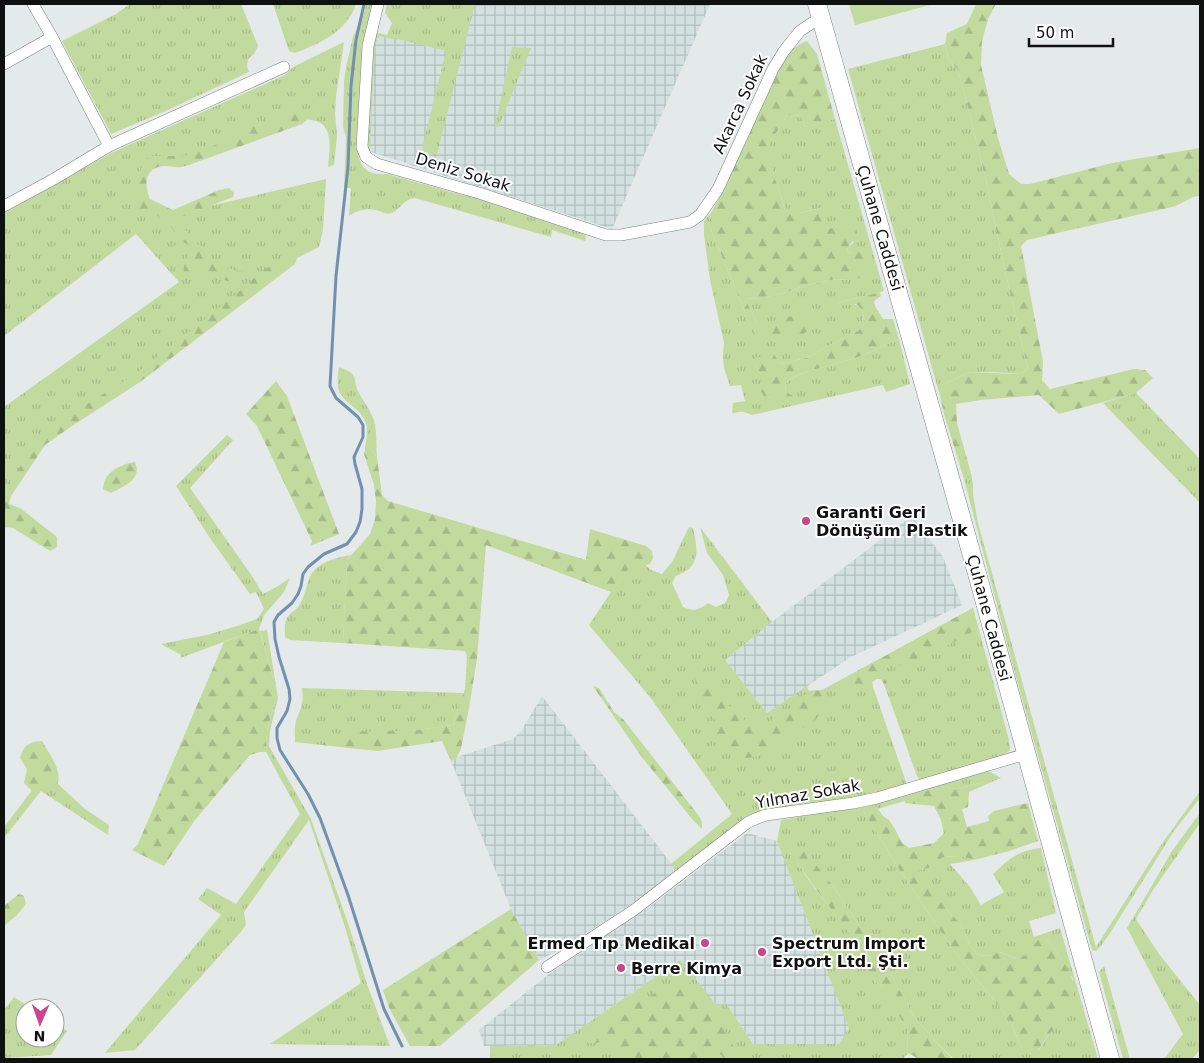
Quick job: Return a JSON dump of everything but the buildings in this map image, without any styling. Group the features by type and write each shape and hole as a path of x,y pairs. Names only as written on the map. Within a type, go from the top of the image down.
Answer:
{"main road":[{"name":"Çuhane Caddesi","path":"819,10 965,530 1110,1059"}],"street":[{"path":"33,4 109,146"},
{"name":"Deniz Sokak","path":"378,4 368,46 366,68 362,147 366,158 377,164 479,193 606,235 621,235 690,222 700,215"},
{"name":"Akarca Sokak","path":"700,215 718,189 773,69 784,51 819,10"},
{"path":"4,64 52,37"},
{"path":"4,206 109,146 284,67"},
{"name":"Yılmaz Sokak","path":"546,967 634,910 747,823 755,819 766,815 877,798 1026,754"}],"shaded area":[{"path":"465,4 710,4 612,229 368,151 372,44 378,33 387,35"},
{"path":"912,516 943,557 962,605 851,657 767,713 725,660"},
{"path":"542,696 677,871 642,897 567,946 539,960 511,909 451,761 457,757 513,739 521,731"},
{"path":"747,833 777,841 850,1028 839,1044 753,1044 725,1002 718,1007 680,960 556,1045 484,1046 479,1030 549,974 649,907"}],"green space":[{"path":"130,4 241,4 258,46 254,54 248,59 247,66 249,72 111,134 62,41 116,14"},
{"path":"273,4 356,4 340,29 314,45 295,53 289,51"},
{"path":"365,4 373,4 363,47 358,154 364,168 371,173 387,174 462,195 480,197 581,232 585,234 585,241 552,230 551,237 415,198 408,200 392,213 369,209 358,211 349,216 351,188 344,188 346,137 343,127 344,82 353,37"},
{"path":"387,4 475,4 437,154 427,153 422,149 446,51 379,36 375,44 370,151 368,151 372,44 376,34 387,35 392,23 385,13"},
{"path":"849,4 934,4 855,25"},
{"path":"976,4 996,4 988,19 982,41 981,65 998,138 1009,174 1021,184 1030,184 1112,163 1200,148 1200,196 1193,197 1176,206 1027,240 1021,246 1043,362 1042,380 1050,389 1134,369 1145,370 1153,378 1136,393 1059,414 1039,395 956,404 957,423 972,477 964,479 944,414 940,396 942,385 970,372 1020,374 1028,369 971,119 958,70 948,58 945,44 947,33 967,24"},
{"path":"807,41 817,54 835,119 805,127 801,116 787,115 770,143 770,163 786,213 799,213 822,208 829,229 841,222 851,222 857,225 857,234 847,252 852,253 858,249 863,254 868,266 868,273 863,277 848,280 836,279 807,285 765,298 745,299 758,325 810,311 813,324 804,334 778,339 760,336 752,328 709,225 711,213 727,183 779,65 795,48"},
{"path":"344,42 336,96 337,136 334,165 328,167 330,149 327,130 319,122 303,118 191,160 149,165 142,185 146,199 175,218 205,207 326,179 323,230 319,247 297,258 48,438 4,495 4,407 179,282 136,234 4,336 4,213 111,153 285,75 293,67"},
{"path":"945,44 948,58 958,70 971,119 1028,369 1020,374 970,372 942,385 940,396 848,69"},
{"path":"512,47 531,48 498,128 495,126"},
{"path":"300,111 308,115 307,120 302,124 189,165 158,167 149,173 147,188 150,199 173,210 219,190 229,188 234,193 233,197 176,219 209,257 222,267 244,272 245,276 242,280 234,283 211,275 186,277 184,266 193,248 180,240 172,228 157,215 134,208 141,169 145,160 149,156 187,155 227,141 233,130 238,128 259,127"},
{"path":"787,115 801,116 805,127 835,119 884,291 838,303 855,304 861,308 864,324 858,331 809,357 782,364 778,360 754,365 762,375 768,397 774,399 778,404 786,392 785,384 791,379 808,371 861,356 899,339 910,384 886,392 883,385 752,415 742,412 733,414 733,403 745,401 741,385 730,386 724,368 724,343 710,280 704,235 704,222 706,218 711,213 709,225 750,324 756,334 758,325 745,299 765,298 807,285 836,279 848,280 852,253 847,252 854,242 837,226 829,229 821,208 799,213 786,213 770,163 770,143"},
{"path":"290,257 297,258 295,264 140,382 45,445 11,496 9,504 20,508 57,537 57,547 50,551 13,528 4,527 4,488 38,441 69,415 137,373 241,290 263,270"},
{"path":"880,292 881,296 874,301 875,306 883,319 893,319 899,339 861,356 808,371 791,379 785,384 786,392 793,396 792,401 788,405 778,404 772,398 764,396 760,390 762,375 754,365 756,358 774,355 782,364 809,357 858,331 864,324 864,315 861,308 856,304 840,306 838,303"},
{"path":"339,367 353,375 359,393 373,417 376,430 377,457 371,449 365,449 367,427 365,421 359,412 342,397 338,387"},
{"path":"276,381 287,396 339,534 310,546 312,541 257,426 246,414"},
{"path":"1136,393 1200,459 1200,503 1103,403"},
{"path":"227,435 233,440 190,488 263,594 290,578 284,592 264,615 259,629 180,658 181,655 161,644 207,635 240,625 257,619 264,609 256,592 250,594 176,486"},
{"path":"365,449 371,449 377,457 382,495 388,501 586,560 590,529 646,546 652,551 653,558 650,564 646,565 637,558 611,592 486,545 477,659 461,749 457,757 451,761 442,741 377,751 322,745 327,738 354,732 416,730 453,725 465,689 467,656 465,651 343,643 347,560 370,534 375,519 376,501 374,485 364,454"},
{"path":"135,462 136,473 130,482 111,493 103,489 110,473 118,467"},
{"path":"972,477 978,523 1096,947 1163,842 1200,791 1200,798 1174,831 1110,933 1096,951 1092,950 1013,666 964,479"},
{"path":"689,527 693,528 696,557 690,568 676,576 672,583 683,607 696,610 708,603 716,607 725,603 729,595 723,575 707,553 700,527 772,622 725,660 767,713 807,686 809,691 822,690 973,608 1009,740 1010,750 1006,753 921,781 917,776 884,684 881,679 876,679 872,682 873,687 906,782 905,786 879,794 762,812 677,871 671,864 732,814 650,697 589,625 637,557 651,570 662,574 672,562"},
{"path":"351,555 347,560 343,643 290,640 285,637 286,621 302,601 309,579 316,568 327,562"},
{"path":"973,608 978,626 966,637 905,664 886,664 882,669 882,675 887,682 885,686 881,679 876,679 872,682 873,687 860,684 841,688 837,686 836,683"},
{"path":"259,629 275,691 275,701 267,731 266,752 250,755 195,820 164,866 132,850 138,844 224,642"},
{"path":"267,630 278,698 270,731 269,746 311,819 390,1046 270,1044 361,983 345,927 309,820 244,912 246,925 239,934 135,1050 105,1053 221,915 198,899 207,888 236,904 300,814 266,752 267,731 275,701 272,674 260,631"},
{"path":"699,668 706,668 704,675 712,680 728,705 739,713 747,723 756,727 765,726 783,711 792,709 809,691 822,690 827,696 825,708 815,720 759,756 741,757 732,748 719,746 714,736 716,725 711,709 700,697 696,688"},
{"path":"593,686 599,688 614,712 623,719 699,816 702,822 702,829 641,756"},
{"path":"302,688 464,693 453,725 327,738 322,745 295,742 295,724 301,709"},
{"path":"42,741 55,764 59,776 58,782 56,788 32,791 24,783 27,769 20,758 27,745"},
{"path":"987,770 1001,778 989,783 984,782 958,789 945,787 913,793 904,797 905,801 877,809 875,806 864,812 899,869 954,951 1009,1019 1023,1051 1038,1051 1070,1005 1073,979 1060,956 1047,940 1039,940 1026,955 1018,959 1000,952 984,956 976,953 959,922 915,871 932,867 942,857 961,856 974,860 950,864 970,887 981,905 1004,892 993,874 1014,856 1041,848 1056,913 1029,921 1034,937 1060,928 1098,1059 954,1059 915,1018 889,971 833,886 798,853 798,863 810,882 849,932 856,935 871,960 868,966 874,981 886,991 907,1029 908,1053 903,1059 490,1059 490,1046 556,1045 680,960 718,1007 725,1002 753,1044 839,1044 849,1028 777,841 781,820 866,805"},
{"path":"43,776 58,784 85,809 109,825 108,835 41,791 4,838 4,827"},
{"path":"984,782 989,783 969,792 968,807 962,809 967,827 989,821 988,816 994,811 1028,803 1038,841 974,860 961,856 943,857 932,867 916,871 946,909 959,922 976,953 984,956 999,952 1018,959 1026,955 1038,940 1047,940 1064,962 1072,979 1073,997 1070,1006 1038,1051 1023,1051 1009,1019 954,951 899,869 864,812 866,805 876,806 883,816 889,820 902,843 909,848 934,843 944,833 941,820 934,806 905,803 904,797 913,793 945,787 958,789"},
{"path":"1200,813 1200,823 1153,890 1136,919 1159,954 1200,1005 1200,1050 1192,1059 1164,1059 1183,1034 1127,928 1172,851"},
{"path":"803,849 833,886 889,971 915,1018 951,1057 950,1059 919,1059 908,1053 907,1029 882,986 874,981 868,972 871,959 856,935 849,933 798,863 798,853"},
{"path":"19,894 24,896 26,904 4,926 4,906"},
{"path":"511,909 539,960 440,1046 410,1046 389,1008 383,990"},
{"path":"1104,966 1130,1059 1123,1059 1099,972"},
{"path":"678,980 688,981 707,1000 741,1059 726,1059 720,1054 710,1059 619,1059 614,1046 608,1039 596,1043 588,1043 588,1036 592,1027 612,1013 641,1001"},
{"path":"14,997 16,998 15,1048 56,1048 51,1055 4,1058 4,1010"}],"waterway":[{"path":"364,4 356,40 351,86 348,167 336,276 330,386 336,398 358,417 363,425 363,437 354,457 362,489 362,509 356,532 347,544 324,554 308,567 303,574 298,594 292,603 278,615 274,622 275,639 290,699 287,711 277,728 277,738 280,750 308,794 320,818 348,895 384,1009 402,1046"}],"place":[{"name":"Garanti Geri Dönüşüm Plastik","path":"806,521"},
{"name":"Ermed Tıp Medikal","path":"705,943"},
{"name":"Spectrum Import Export Ltd. Şti.","path":"762,952"},
{"name":"Berre Kimya","path":"621,968"}]}
